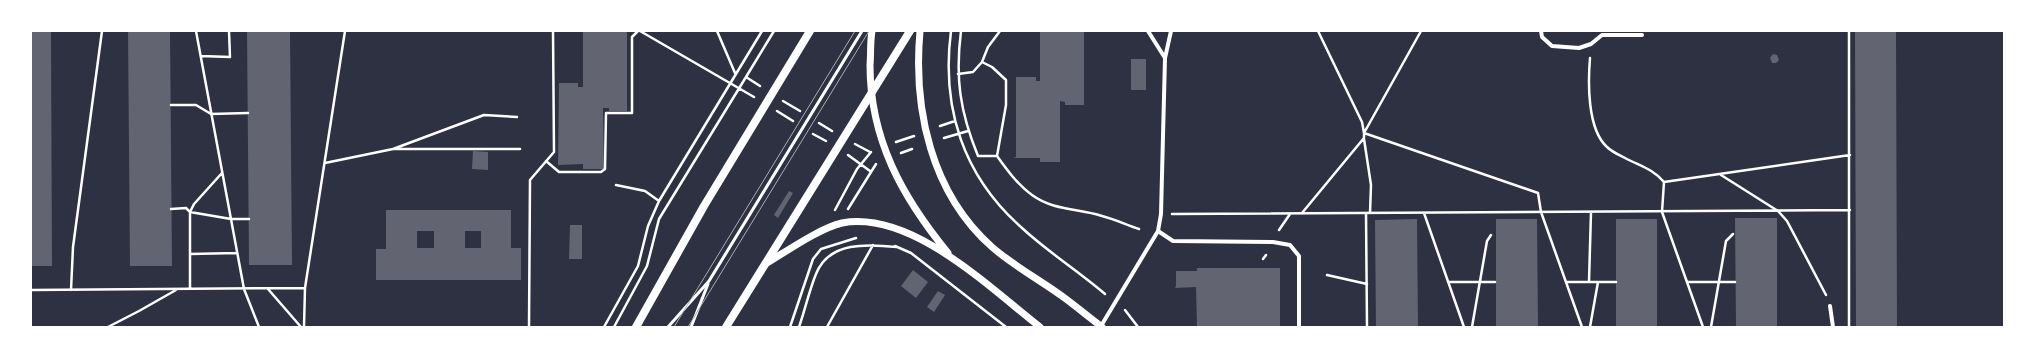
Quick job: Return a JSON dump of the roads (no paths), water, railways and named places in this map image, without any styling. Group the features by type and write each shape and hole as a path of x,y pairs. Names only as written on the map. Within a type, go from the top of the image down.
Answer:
{"main road":[{"path":"636,327 704,206 810,31"},
{"path":"726,327 910,31"}],"street":[{"path":"872,31 872,92 881,136 898,182 923,222 953,259"},
{"path":"920,31 919,92 923,124 934,160 952,197 970,222 991,246 1012,263 1066,299 1101,327 1158,231 1161,214 1165,58 1171,31"},
{"path":"1148,31 1165,58"},
{"path":"1541,31 1542,37 1552,46 1578,48 1591,44 1602,35 1642,35"},
{"path":"767,263 826,229 842,223 873,223 909,232 953,259 1040,327"},
{"path":"1158,231 1173,241 1272,242 1290,245 1299,256 1299,327"},
{"path":"1830,306 1833,327"}],"lane":[{"path":"690,327 709,281 862,31"},
{"path":"668,327 709,281"}],"tram line":[{"path":"674,327 855,31"},
{"path":"688,327 869,31"}]}
